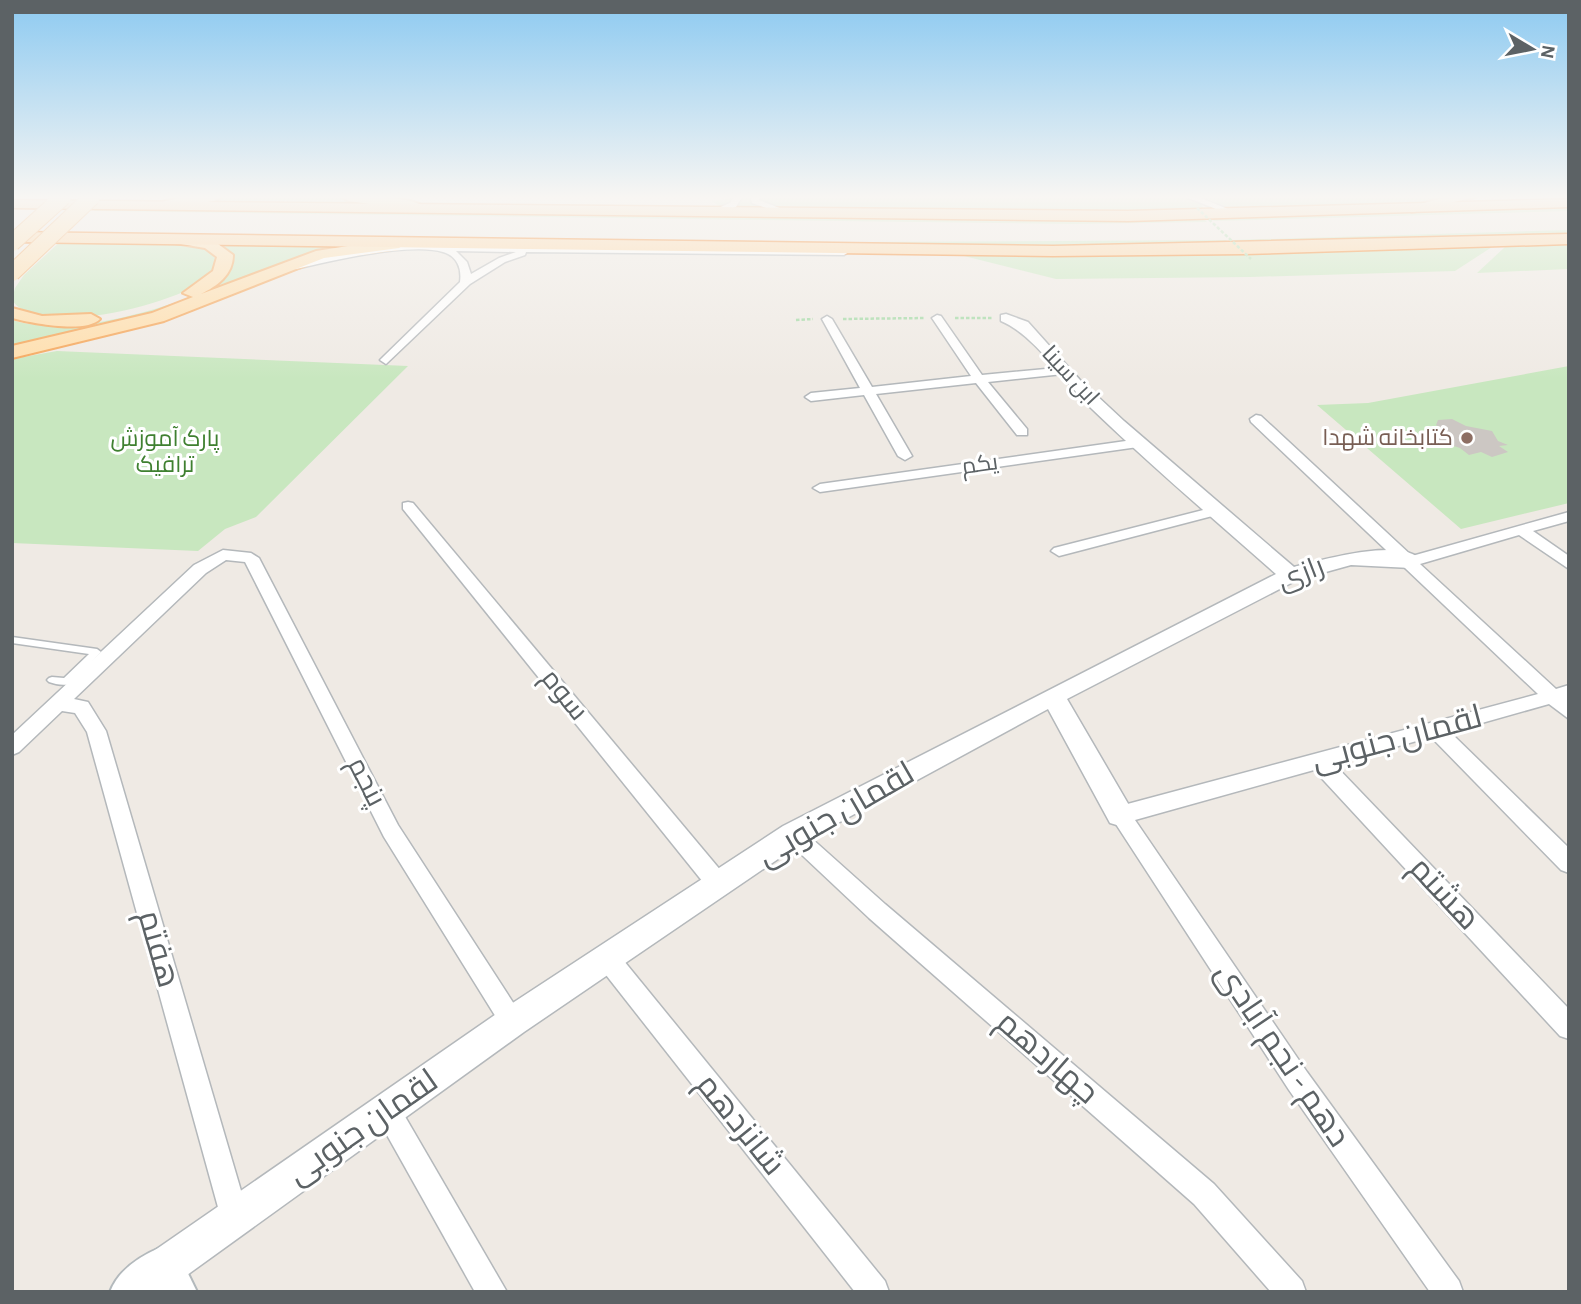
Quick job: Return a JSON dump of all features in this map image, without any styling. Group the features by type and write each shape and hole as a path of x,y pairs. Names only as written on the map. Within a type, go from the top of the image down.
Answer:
{"main road":[{"path":"12,273 28,258"},
{"path":"12,313 42,321 64,321 114,317 147,309 200,289 219,275 225,258"},
{"path":"12,352 158,317 313,258"}],"street":[{"path":"266,274 329,258"},
{"path":"459,258 466,267 465,284"},
{"path":"386,360 465,284 506,258"},
{"name":"یکم","path":"937,318 979,379 1022,432"},
{"name":"ابن سینا","path":"1006,318 1023,325 1063,370 1140,443 1290,575"},
{"path":"827,319 905,456"},
{"path":"811,397 1063,370"},
{"path":"1256,419 1561,694 1569,712"},
{"name":"یکم","path":"820,488 1140,443"},
{"name":"سوم","path":"408,506 719,885"},
{"path":"1059,551 1215,511"},
{"name":"رازی","path":"1053,696 1290,575 1351,558 1378,556 1411,561 1569,516"},
{"path":"1520,529 1569,564"},
{"name":"پنجم","path":"54,692 200,569 222,555 251,558 391,831 513,1021"},
{"path":"12,747 54,692"},
{"name":"هفتم","path":"54,692 80,707 96,731 236,1218"},
{"name":"لقمان جنوبی","path":"1119,815 1561,694"},
{"path":"1053,696 1119,815"},
{"name":"لقمان جنوبی","path":"157,1284 236,1218 387,1110 513,1021 793,834 1053,696"},
{"path":"1435,729 1569,863"},
{"name":"هشتم","path":"1318,761 1569,1027"},
{"name":"دهم - نجم آبادی","path":"1119,815 1298,1081 1448,1292"},
{"name":"چهاردهم","path":"793,834 877,911 1204,1194 1291,1292"},
{"name":"شانزدهم","path":"607,958 874,1292"},
{"path":"387,1110 492,1292"}],"lane":[{"path":"12,640 97,652 54,692"}],"path":[{"path":"796,320 1006,318"}],"green space":[{"path":"43,258 214,258 215,261 215,266 207,278 184,292 133,308 74,318 48,317 26,311 12,300 15,288 24,275"},
{"path":"230,258 299,258 174,309 12,349 12,320 59,326 88,324 155,309 209,288 226,275"},
{"path":"971,258 1475,258 1455,271 1056,279"},
{"path":"1493,258 1569,258 1569,269 1477,273"},
{"name":"پارک آموزش ترافیک","path":"57,351 408,366 256,517 225,529 198,551 12,543 12,359"},
{"path":"1569,366 1569,503 1461,529 1317,405 1368,403"}],"building":[{"name":"کتابخانه شهدا","path":"1452,419 1466,426 1492,431 1498,441 1508,445 1499,446 1508,452 1492,457 1481,452 1469,455 1460,448 1438,441 1435,434 1446,431 1436,425 1438,420"}],"place":[{"name":"کتابخانه شهدا","path":"1467,438"}]}
